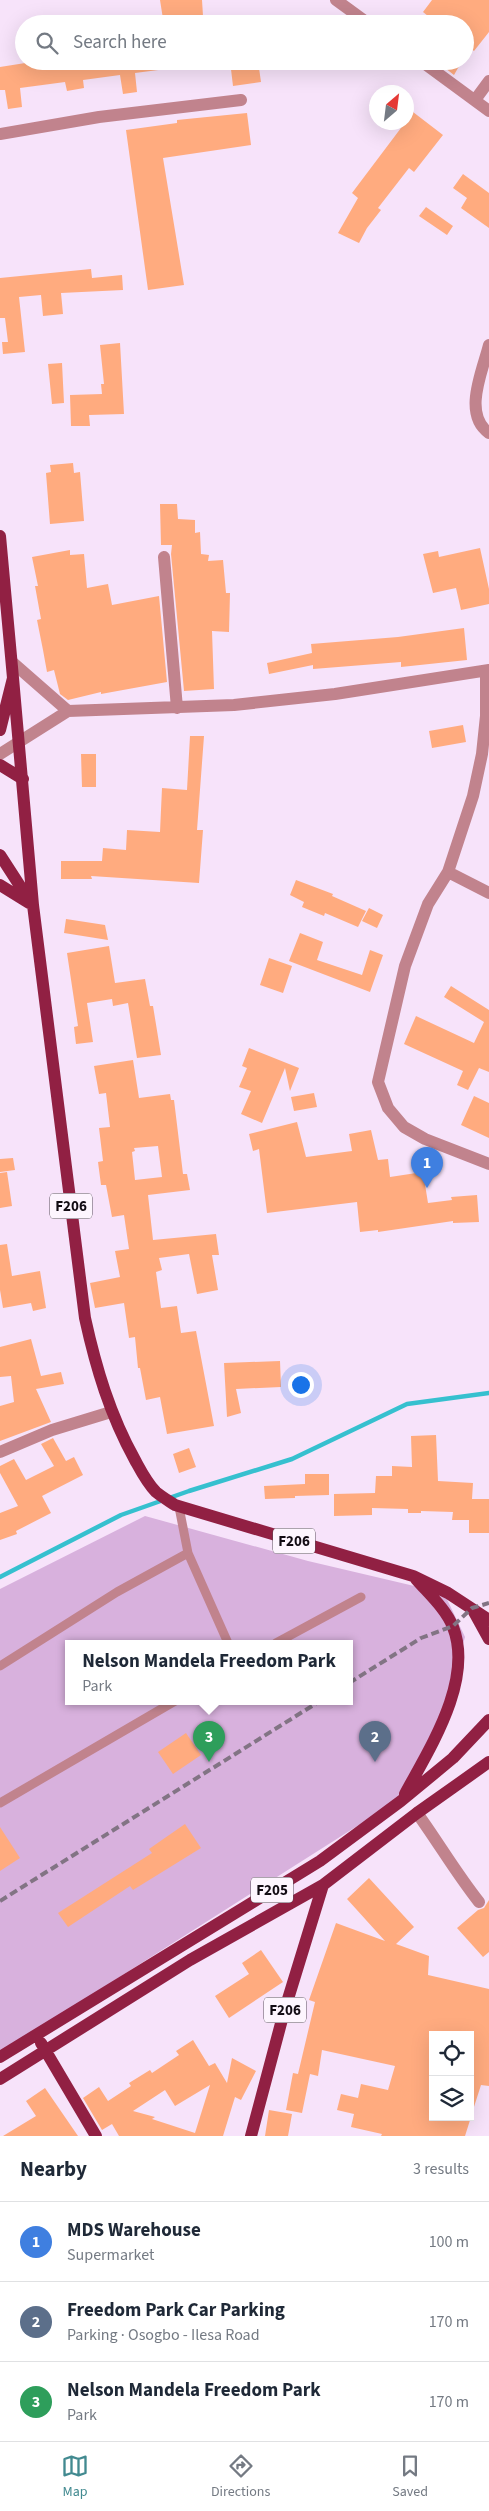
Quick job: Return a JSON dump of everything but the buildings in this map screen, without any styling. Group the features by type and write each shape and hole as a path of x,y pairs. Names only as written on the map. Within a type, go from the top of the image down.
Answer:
{"main road":[{"path":"0,536 13,678 0,730"},
{"name":"F206","path":"13,678 33,905 84,1318 111,1412 146,1480 157,1492 177,1506 412,1576 448,1593 489,1620"},
{"path":"0,765 23,779"},
{"path":"0,855 33,905"},
{"path":"0,885 33,905"},
{"path":"401,1801 443,1723 457,1673 458,1657 457,1639 448,1617 412,1576"},
{"name":"F206","path":"474,1610 489,1639"},
{"name":"F205","path":"36,2035 320,1861 401,1801 453,1758 489,1720"},
{"name":"F205","path":"0,2079 190,1960 323,1884 417,1813 489,1762"},
{"name":"F206","path":"252,2136 284,2012 323,1884"},
{"path":"0,2057 36,2035 96,2136"}],"street":[{"path":"336,0 357,15"},
{"path":"433,70 489,111"},
{"path":"475,100 489,81"},
{"path":"0,134 99,117 241,100"},
{"path":"489,345 475,404 480,426 489,433"},
{"path":"164,557 177,708"},
{"path":"12,662 68,711"},
{"path":"0,754 68,711 234,705 335,694 488,670 482,754 473,796 448,872 428,904 405,966 378,1082 388,1108 404,1127 424,1139 489,1164"},
{"path":"448,872 489,893"},
{"path":"0,1452 52,1430 111,1412"},
{"path":"417,1813 439,1842 457,1874 479,1902"}],"lane":[{"path":"177,1506 188,1553 227,1640"},
{"path":"0,1666 117,1592 188,1553"},
{"path":"282,1640 361,1597"},
{"path":"0,1803 168,1705"}],"shaded area":[{"path":"145,1516 308,1561 444,1593 465,1637 441,1723 395,1802 0,2053 0,1589"}],"waterway":[{"path":"0,1577 121,1515 189,1491 292,1459 407,1404 489,1393"}],"railway":[{"path":"353,1680 421,1638 453,1626 472,1608 489,1603"},
{"path":"0,1901 314,1705"}],"place":[{"name":"MDS Warehouse","path":"427,1188"},
{"name":"Nelson Mandela Freedom Park","path":"209,1762"},
{"name":"Freedom Park Car Parking","path":"375,1762"}]}
